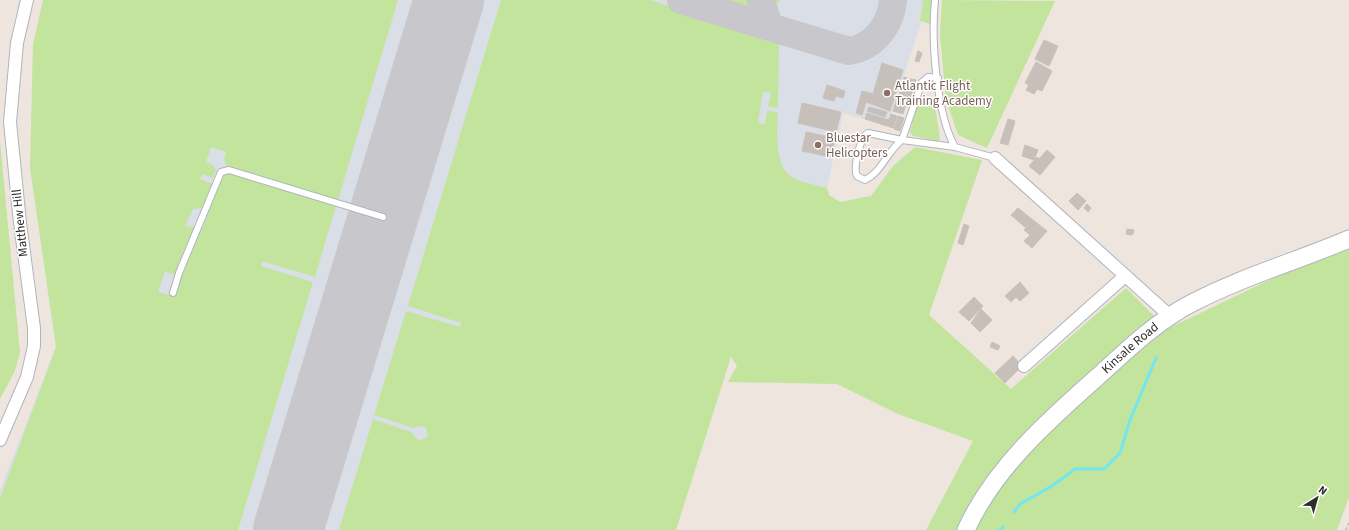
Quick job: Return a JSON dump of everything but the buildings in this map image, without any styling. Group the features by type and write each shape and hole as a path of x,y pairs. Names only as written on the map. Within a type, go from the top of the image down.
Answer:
{"main road":[{"name":"Kinsale Road","path":"966,530 988,492 1012,461 1033,438 1079,392 1121,355 1170,316 1192,303 1230,286 1349,239"}],"street":[{"name":"Matthew Hill","path":"0,440 27,377 34,346 34,328 20,223 10,122 17,43 27,0"},
{"path":"995,158 1170,316"},
{"path":"1024,366 1125,276"}],"lane":[{"path":"935,0 933,22 940,102 946,127 954,146"},
{"path":"938,78 928,77 922,82 902,140 895,145 876,173 865,180 857,176 855,170 862,139 865,134 868,133 902,140 954,146 995,158"},
{"path":"173,293 178,274 221,172 229,170 383,217"}],"path":[{"path":"1346,530 1349,523"}],"shaded area":[{"path":"44,0 925,0 922,21 887,126 843,113 827,188 829,195 779,181 676,530 0,530 0,490 56,347 30,167"}],"green space":[{"path":"43,0 398,0 338,200 230,167 226,165 224,159 226,152 211,147 206,162 213,165 216,170 213,178 202,174 200,179 213,184 203,208 193,209 185,226 195,227 174,275 165,271 158,292 175,296 180,275 201,227 203,228 221,175 230,173 336,206 315,277 262,261 261,266 313,282 238,530 0,530 0,498 56,347 30,167 33,44"},
{"path":"501,0 650,0 779,40 778,108 768,106 771,93 763,92 758,123 765,124 767,111 778,112 777,139 783,167 788,174 794,178 827,188 829,195 840,202 871,196 893,166 915,147 982,160 929,315 1011,389 1126,288 1167,329 1301,265 1349,248 1349,497 1337,530 926,530 973,441 898,414 837,384 728,382 737,366 731,357 676,530 339,530 373,419 411,432 418,440 424,439 428,436 426,427 420,426 413,428 374,415 406,311 460,327 461,323 408,306"},
{"path":"710,0 756,0 760,13 754,14"},
{"path":"766,0 780,0 769,11"},
{"path":"923,0 933,0 930,24 920,21"},
{"path":"942,0 1055,1 987,148 958,135 946,99 940,35"},
{"path":"920,101 931,103 935,106 940,139 938,141 913,136 910,132 917,106"},
{"path":"0,141 20,352 15,371 0,399"}],"waterway":[{"path":"1014,512 1020,504 1052,486 1075,469 1104,469 1120,453 1130,420 1156,358"},
{"path":"1000,530 1003,527"}],"taxiway":[{"path":"681,0 849,51 866,45 880,33 889,18 893,0"},
{"path":"761,0 769,27"}],"runway":[{"path":"288,530 449,0"}],"place":[{"name":"Atlantic Flight Training Academy","path":"887,93"},
{"name":"Bluestar Helicopters","path":"818,145"}]}
